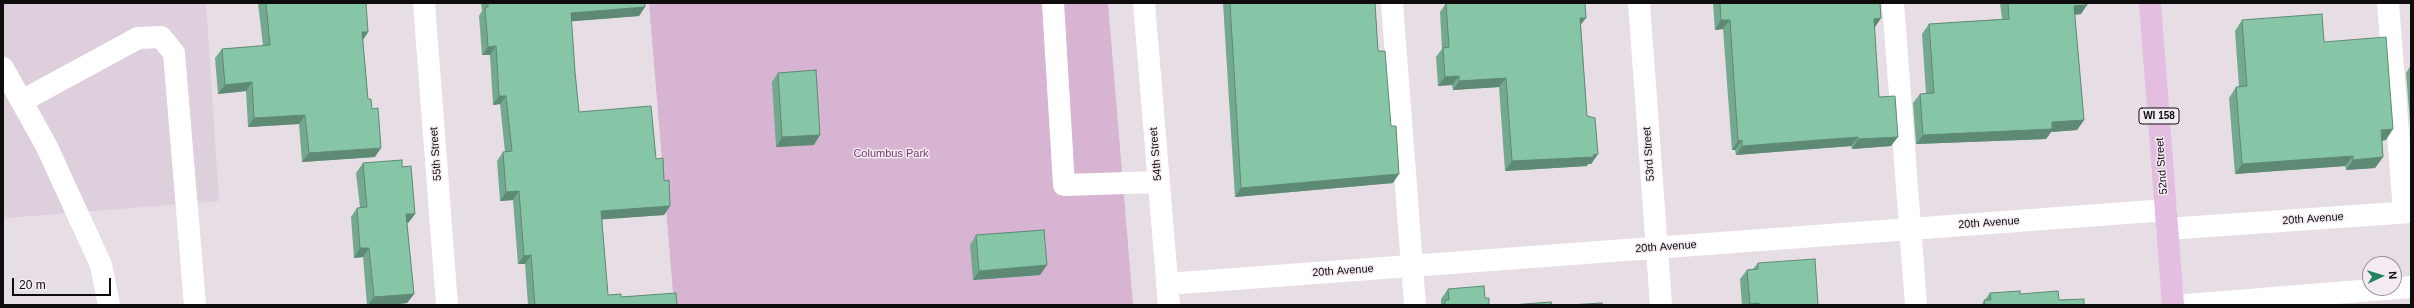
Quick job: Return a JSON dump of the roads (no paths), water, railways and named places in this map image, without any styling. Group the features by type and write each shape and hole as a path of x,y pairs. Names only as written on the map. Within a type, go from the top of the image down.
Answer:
{"main road":[{"name":"52nd Street","path":"2150,3 2173,305"}],"street":[{"name":"55th Street","path":"424,3 447,305"},
{"path":"1053,3 1064,186 1159,182"},
{"name":"54th Street","path":"1144,3 1168,295"},
{"path":"1392,3 1415,305"},
{"name":"53rd Street","path":"1639,3 1661,305"},
{"path":"1893,3 1916,305"},
{"path":"2388,3 2407,212"},
{"path":"22,101 138,38 161,37 174,53 195,305"},
{"path":"3,68 46,145 101,265 109,305"},
{"name":"20th Avenue","path":"1168,295 1412,266 1910,229 2166,219 2407,212"},
{"path":"2186,305 2411,287"}],"park label":[{"name":"Columbus Park","path":"891,154"}]}
